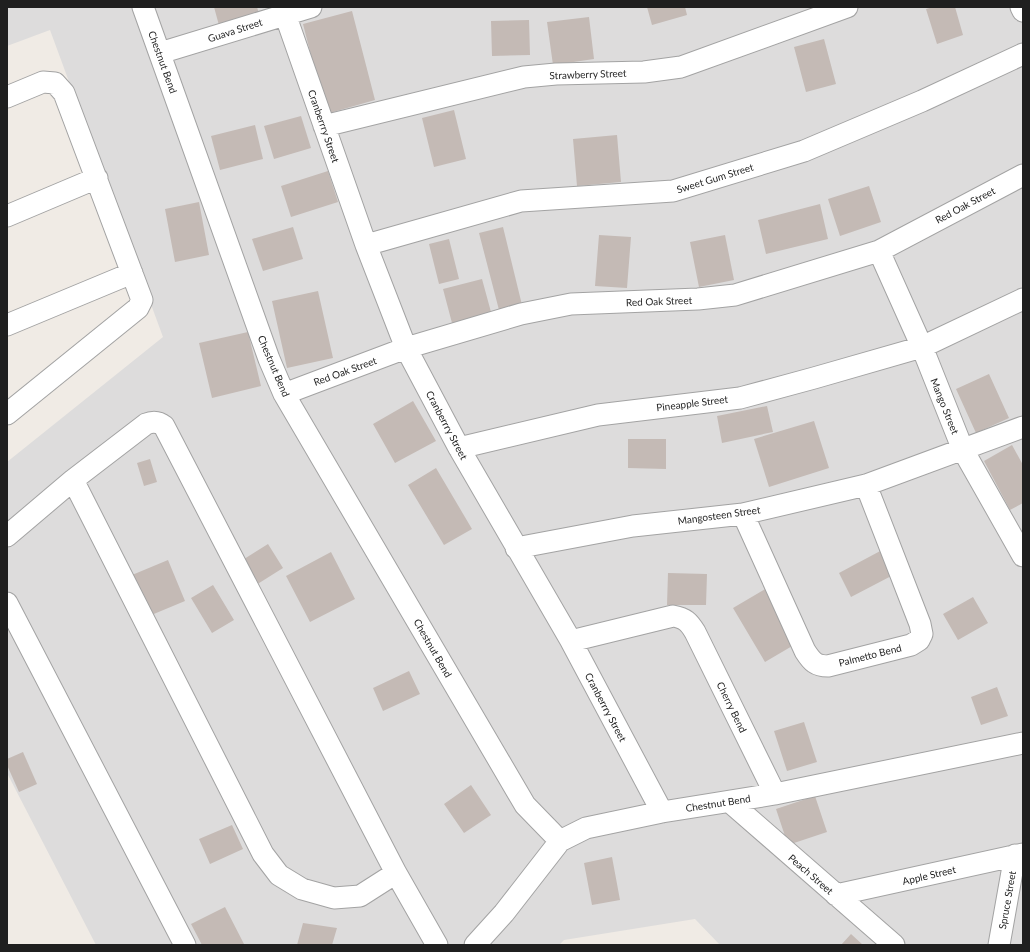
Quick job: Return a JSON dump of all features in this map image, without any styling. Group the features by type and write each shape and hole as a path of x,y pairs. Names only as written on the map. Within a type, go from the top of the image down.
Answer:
{"street":[{"name":"Chestnut Bend","path":"143,7 266,352 284,394 525,804 560,841 586,828 662,812 775,794 1023,743"},
{"name":"Guava Street","path":"160,54 311,7"},
{"name":"Strawberry Street","path":"324,126 524,77 556,74 644,72 681,67 847,7"},
{"path":"1021,7 1023,11"},
{"name":"Cranberrry Street","path":"285,14 366,245 406,348 459,448 571,641 662,812"},
{"name":"Sweet Gum Street","path":"366,245 521,201 673,191 804,151 922,101 1023,54"},
{"path":"7,97 43,82 55,83 64,93 142,300 138,308 7,414"},
{"name":"Red Oak Street","path":"284,394 406,348 521,314 571,304 698,299 735,295 879,251 1023,175"},
{"path":"7,216 97,178"},
{"name":"Mango Street","path":"879,251 922,347 963,450 1023,556"},
{"path":"7,325 132,272"},
{"name":"Pineapple Street","path":"459,448 598,415 740,398 922,347 1023,300"},
{"path":"7,536 74,480 146,424 151,422 161,423 164,426 396,873 437,945"},
{"name":"Mangosteen Street","path":"516,548 633,526 743,514 866,485 1023,427"},
{"path":"74,480 264,854 279,875 302,889 334,898 360,896 396,873"},
{"name":"Palmetto Bend","path":"743,514 805,651 814,663 820,666 828,666 911,645 919,640 922,634 920,624 866,485"},
{"path":"7,603 185,945"},
{"name":"Cherry Bend","path":"571,641 673,616 681,617 687,620 695,632 775,794"},
{"name":"Peach Street","path":"730,802 894,945"},
{"path":"474,945 504,913 560,841"},
{"name":"Apple Street","path":"836,896 1019,854"},
{"name":"Spruce Street","path":"999,945 1019,854"}],"shaded area":[{"path":"7,7 1023,7 1023,945 720,945 695,919 564,940 559,945 96,945 7,773 7,462 163,337 50,30 7,46"}],"building":[{"path":"214,7 257,7 260,17 220,29"},
{"path":"647,7 685,7 687,15 652,25"},
{"path":"933,7 955,7 963,35 937,44 926,9"},
{"path":"352,11 375,100 326,114 303,24"},
{"path":"589,17 594,59 553,65 547,22"},
{"path":"529,20 530,55 492,56 491,21"},
{"path":"824,39 836,84 806,92 794,47"},
{"path":"454,110 466,159 434,167 422,118"},
{"path":"301,116 311,148 274,159 264,126"},
{"path":"255,125 263,159 220,170 211,136"},
{"path":"617,135 621,182 577,186 573,139"},
{"path":"328,171 338,202 291,217 281,186"},
{"path":"869,186 881,222 840,236 828,199"},
{"path":"199,202 209,255 175,262 165,209"},
{"path":"820,204 828,239 766,254 758,220"},
{"path":"293,227 303,259 263,271 252,239"},
{"path":"503,227 522,305 499,310 479,233"},
{"path":"599,235 631,237 627,288 595,286"},
{"path":"725,235 734,280 699,287 690,242"},
{"path":"449,239 459,279 439,284 429,244"},
{"path":"482,279 491,312 452,323 443,289"},
{"path":"318,291 333,358 287,368 272,301"},
{"path":"248,332 261,386 212,398 199,343"},
{"path":"989,374 1009,418 976,433 956,389"},
{"path":"413,401 436,441 395,463 373,424"},
{"path":"767,406 773,432 722,443 717,416"},
{"path":"814,421 829,468 769,487 754,439"},
{"path":"628,439 666,439 666,469 628,468"},
{"path":"1012,445 1023,465 1023,503 1010,510 984,461"},
{"path":"150,459 157,482 144,486 137,463"},
{"path":"436,468 472,529 444,545 408,485"},
{"path":"268,544 283,568 256,585 241,561"},
{"path":"884,549 897,573 851,597 839,573"},
{"path":"331,552 355,599 310,622 286,576"},
{"path":"168,560 185,601 149,616 132,575"},
{"path":"668,573 707,574 706,605 667,605"},
{"path":"213,585 234,620 212,633 191,598"},
{"path":"767,588 799,642 765,662 733,608"},
{"path":"973,597 988,623 958,640 943,614"},
{"path":"409,671 420,694 383,711 373,688"},
{"path":"997,687 1008,716 981,725 971,697"},
{"path":"804,722 817,762 787,771 774,731"},
{"path":"23,752 37,784 19,792 7,765 7,759"},
{"path":"471,785 491,815 464,833 444,804"},
{"path":"815,796 827,832 788,845 776,809"},
{"path":"232,825 243,849 210,864 199,839"},
{"path":"612,857 620,900 592,905 584,863"},
{"path":"225,907 244,944 202,945 191,924"},
{"path":"303,923 337,928 332,945 297,945"},
{"path":"851,934 863,945 841,945"}]}
